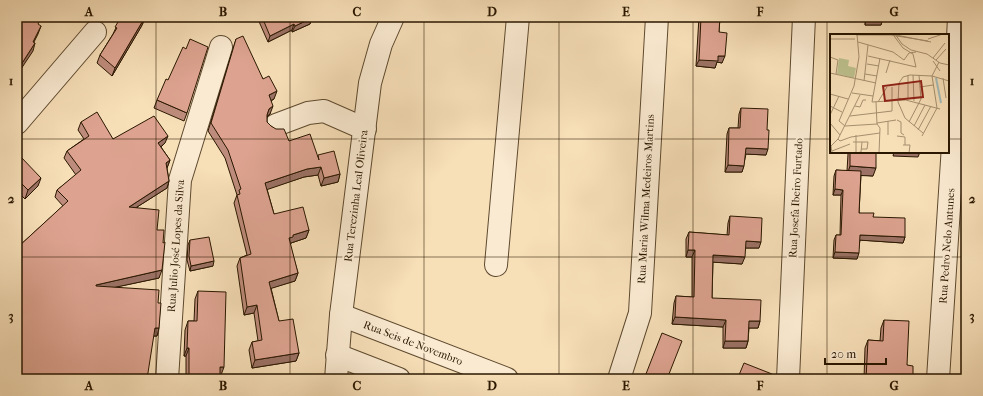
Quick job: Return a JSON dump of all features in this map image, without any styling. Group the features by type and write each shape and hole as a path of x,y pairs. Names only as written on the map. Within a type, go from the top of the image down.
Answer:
{"street":[{"name":"Rua Terezinha Leal Oliveira","path":"336,379 341,315 370,83 381,44 393,17"},
{"path":"496,264 518,17"},
{"name":"Rua Maria Wilma Medeiros Martins","path":"619,379 640,313 657,17"},
{"name":"Rua Josefa Ibeiro Furtado","path":"788,379 804,17"},
{"name":"Rua Pedro Nelo Antunes","path":"938,379 960,145 959,17"},
{"path":"17,123 95,32"},
{"name":"Rua Julio José Lopes da Silva","path":"167,379 180,180 221,47"},
{"path":"276,125 308,113 324,111 365,128"},
{"name":"Rua Seis de Novembro","path":"341,315 507,379"},
{"path":"337,355 399,379"}],"building":[{"path":"17,17 37,17 36,20 41,26 33,42 35,43 17,71"},
{"path":"121,17 145,17 115,68 100,55 117,28 115,27"},
{"path":"262,17 312,18 295,26 294,24 270,36"},
{"path":"701,17 720,17 719,32 727,33 725,56 718,56 718,61 699,60"},
{"path":"866,17 882,17 882,21 866,20"},
{"path":"243,36 263,79 269,76 277,91 269,95 273,106 269,109 267,122 276,129 284,129 289,141 310,134 319,160 318,155 334,151 340,174 324,178 321,167 307,169 265,183 274,214 303,207 309,230 293,235 293,237 289,238 298,273 269,282 279,321 293,319 299,353 255,360 252,342 262,340 257,305 247,307 240,258 251,254 237,195 240,194 239,190 241,189 228,150 211,123 236,39"},
{"path":"190,39 208,47 187,113 157,100 183,47 186,49"},
{"path":"741,108 768,109 768,149 746,148 744,166 728,165 729,128 740,128"},
{"path":"97,112 113,139 154,116 168,136 158,143 170,160 166,163 169,181 129,207 159,210 157,230 164,230 163,243 165,242 162,270 96,285 159,290 158,303 161,303 159,328 155,328 147,379 17,377 17,246 18,247 68,201 57,190 81,170 67,151 89,136 81,122"},
{"path":"850,153 876,153 876,168 850,166"},
{"path":"20,156 41,178 28,190 17,179 17,159"},
{"path":"836,170 861,171 859,213 874,213 873,217 905,218 905,237 860,235 859,253 835,252 836,235 841,235 843,190 835,189"},
{"path":"730,216 762,218 761,242 746,241 745,257 713,255 712,298 761,300 760,321 749,321 748,341 725,341 726,320 675,317 676,296 694,297 695,250 688,250 689,232 729,235"},
{"path":"209,237 214,261 191,266 189,256 190,240"},
{"path":"198,291 226,292 224,367 220,367 220,379 189,379 189,348 187,348 188,321 197,321"},
{"path":"884,320 909,321 907,365 913,366 913,379 866,379 868,340 883,341"},
{"path":"662,333 682,341 667,379 644,379"},
{"path":"744,363 772,374 771,379 735,379 737,375 739,375"},
{"path":"838,376 847,379 837,379"}]}
